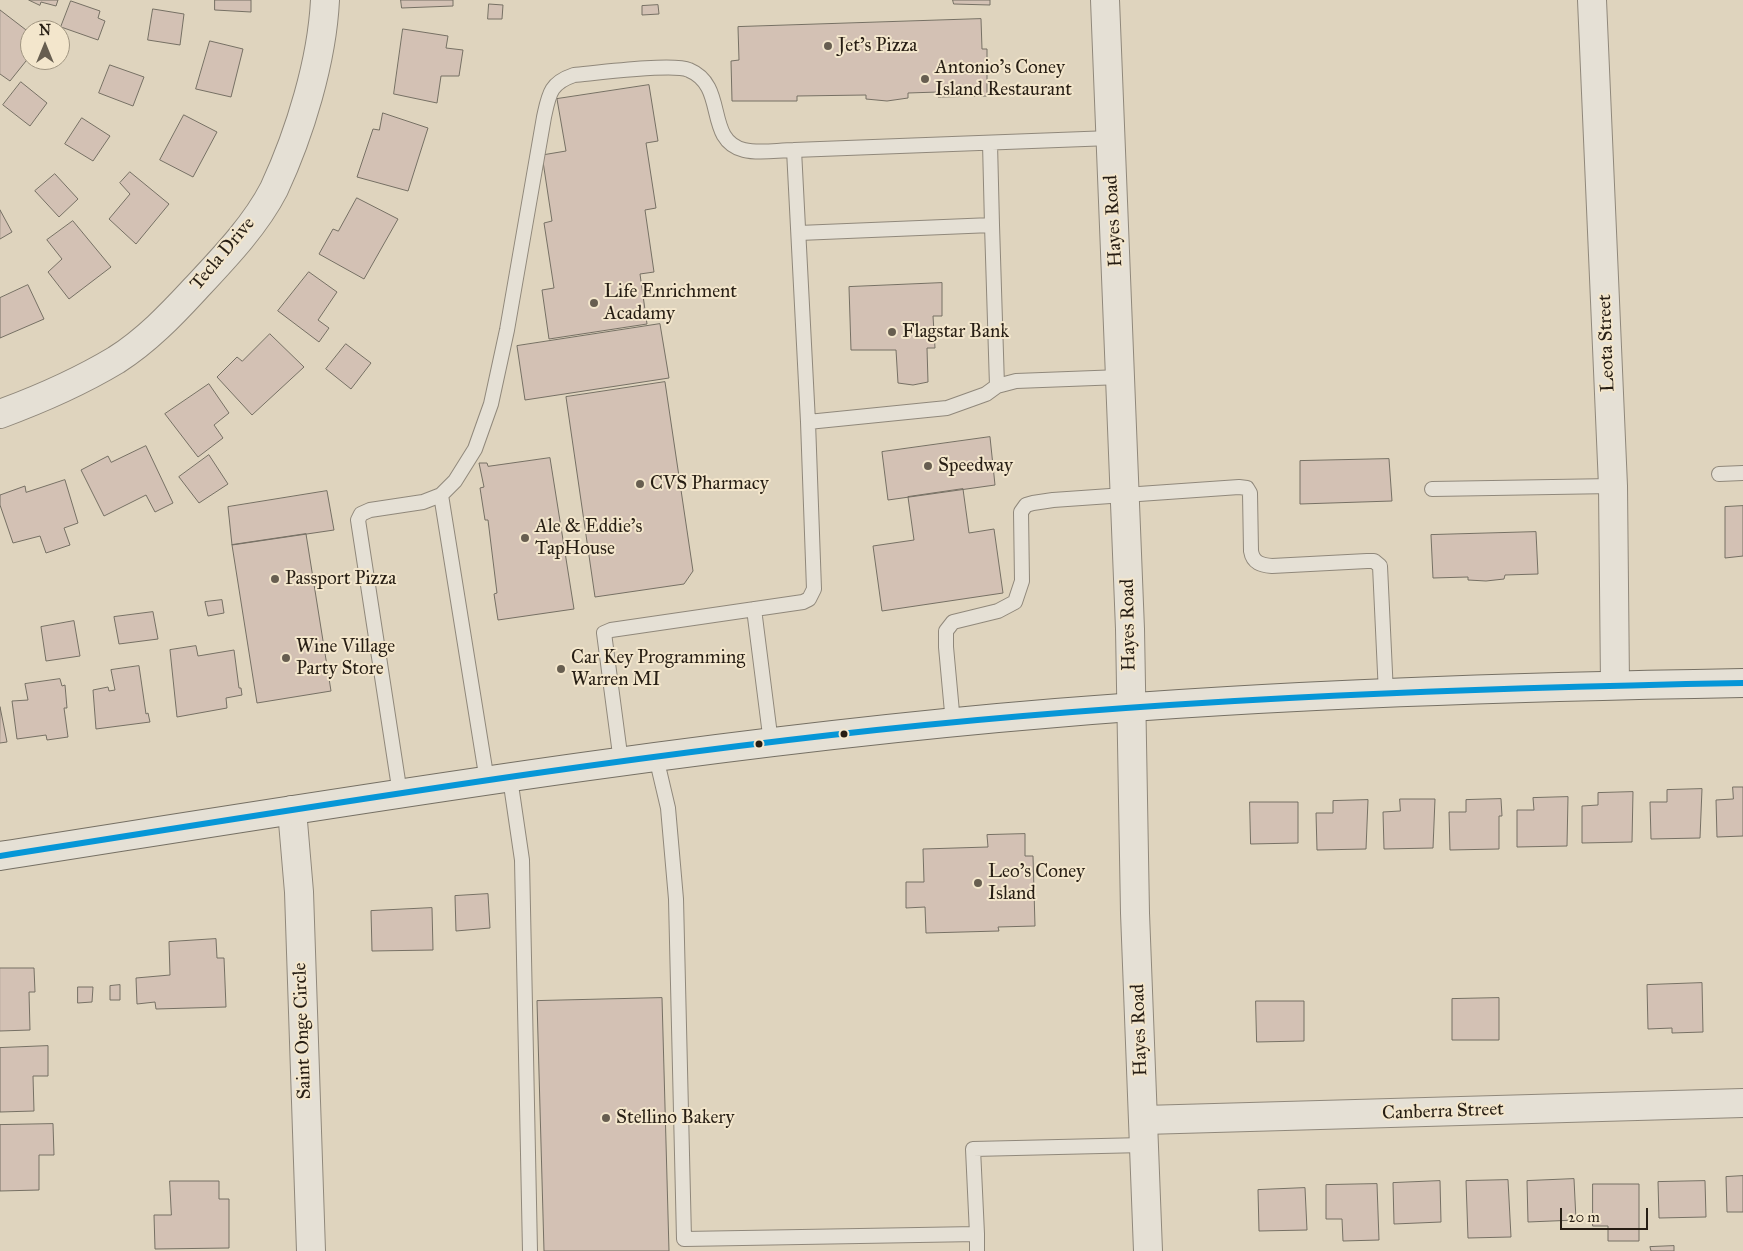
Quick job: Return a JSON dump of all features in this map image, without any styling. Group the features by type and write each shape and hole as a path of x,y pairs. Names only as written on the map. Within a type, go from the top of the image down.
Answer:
{"street":[{"name":"Tecla Drive","path":"0,414 30,403 116,360 165,322 248,227 273,189 305,108 316,61 325,0"},
{"name":"Hayes Road","path":"1106,0 1125,496 1135,913 1148,1251"},
{"name":"Leota Street","path":"1592,0 1613,486 1615,686"},
{"path":"0,856 498,779 656,757 953,723 1130,708 1386,694 1743,683"},
{"name":"Saint Onge Circle","path":"292,810 299,892 311,1251"},
{"name":"Canberra Street","path":"1144,1132 1743,1103"}],"lane":[{"path":"400,794 358,520 361,514 370,510 423,502 441,495 455,481 475,449 491,404 507,330 544,117 553,87 561,79 574,74 670,68 687,69 700,76 709,87 720,128 733,146 745,150 794,150 1111,138"},
{"path":"990,143 997,386"},
{"path":"621,762 604,633 612,630 803,602 809,599 814,589 808,422 794,150"},
{"path":"799,233 992,225"},
{"path":"808,422 947,408 986,394 997,386 1016,381 1121,377"},
{"path":"1719,474 1743,473"},
{"path":"953,723 946,631 952,622 998,610 1015,602 1022,581 1021,512 1026,506 1033,503 1238,486 1247,488 1250,493 1251,551 1252,557 1260,564 1367,561 1377,563 1380,566 1386,694"},
{"path":"1432,489 1613,486"},
{"path":"441,495 498,779 522,860 530,1251"},
{"path":"754,609 771,743"},
{"path":"656,757 668,808 674,864 684,1239 977,1234"},
{"path":"977,1251 973,1149 1144,1132"}],"building":[{"path":"29,0 58,0 56,6 41,2 40,5"},
{"path":"215,0 251,0 251,12 215,10"},
{"path":"401,0 453,0 453,6 402,8"},
{"path":"953,0 990,0 990,5 954,4"},
{"path":"71,1 100,11 98,18 105,21 98,40 70,30 70,20 64,20"},
{"path":"489,4 503,5 502,19 488,19"},
{"path":"658,5 659,14 642,15 642,6"},
{"path":"153,9 184,14 180,45 148,40"},
{"path":"0,10 20,25 20,68 10,81 0,74"},
{"path":"981,19 982,49 987,49 987,96 938,97 938,92 908,93 908,98 887,101 866,99 866,95 797,96 797,101 732,101 731,61 739,60 738,27"},
{"path":"403,29 448,36 446,48 463,50 459,76 441,76 437,103 394,94"},
{"path":"210,41 243,49 231,97 196,89"},
{"path":"110,65 144,77 133,106 99,93"},
{"path":"21,82 47,103 30,126 3,105"},
{"path":"649,85 658,141 646,143 656,208 645,210 654,272 640,274 647,324 549,339 542,290 554,288 544,223 552,221 542,155 566,151 557,99"},
{"path":"383,113 428,128 408,191 357,177 373,129 379,130"},
{"path":"184,115 217,132 193,177 160,160"},
{"path":"82,118 110,136 93,161 65,144"},
{"path":"130,172 169,204 136,244 109,219 130,194 120,183"},
{"path":"55,174 78,199 59,217 35,191"},
{"path":"357,198 398,219 364,279 319,254 333,229 338,231"},
{"path":"0,210 12,232 0,239"},
{"path":"73,221 111,267 69,299 48,272 62,259 47,240"},
{"path":"309,272 337,292 318,320 329,328 319,342 278,311"},
{"name":"Flagstar Bank","path":"942,283 942,316 933,316 935,348 927,348 928,382 913,385 898,383 896,350 851,350 849,287"},
{"path":"28,285 44,319 0,338 0,298"},
{"path":"660,324 669,378 525,400 517,346"},
{"path":"270,334 304,367 252,415 217,377 237,357 242,361"},
{"path":"346,344 371,363 351,389 326,369"},
{"name":"CVS Pharmacy","path":"665,382 693,571 684,584 595,597 566,397"},
{"path":"209,384 229,413 214,425 223,438 198,457 165,414"},
{"path":"990,437 995,485 888,500 882,452"},
{"path":"146,446 173,503 155,512 146,495 104,516 81,470 108,456 111,462"},
{"path":"209,455 228,484 199,503 179,477"},
{"path":"550,458 574,609 498,620 494,594 497,593 488,520 485,520 480,488 484,487 479,463 487,463 488,466"},
{"path":"1389,459 1392,501 1300,504 1300,461"},
{"path":"65,480 78,523 64,528 70,545 46,553 40,536 13,543 0,505 0,495 25,486 26,492"},
{"path":"963,489 969,533 994,529 1003,593 882,611 873,546 914,540 908,497"},
{"path":"327,491 334,530 232,545 228,507"},
{"path":"1743,506 1743,556 1725,558 1725,507"},
{"path":"1536,532 1538,574 1505,575 1504,579 1486,581 1468,580 1468,577 1433,578 1431,535"},
{"path":"306,534 331,691 257,703 232,545"},
{"path":"222,600 224,613 208,616 205,602"},
{"path":"153,612 158,639 119,644 114,617"},
{"path":"74,621 80,656 46,661 41,627"},
{"path":"196,646 198,656 234,650 239,688 241,688 242,695 226,698 227,708 177,717 170,650"},
{"path":"139,666 146,714 148,713 150,722 96,729 93,690 108,687 109,691 115,690 111,670"},
{"path":"60,679 62,686 65,685 67,708 64,708 68,737 47,740 46,735 17,739 12,701 28,700 25,684"},
{"path":"0,707 7,742 0,743"},
{"path":"1733,787 1743,787 1743,836 1717,837 1716,800 1733,799"},
{"path":"1702,789 1700,838 1651,839 1650,802 1667,802 1667,790"},
{"path":"1633,792 1632,842 1582,843 1582,806 1598,805 1598,793"},
{"path":"1568,797 1567,846 1517,847 1517,810 1534,810 1533,798"},
{"path":"1400,799 1435,799 1433,848 1384,849 1383,812 1400,811"},
{"path":"1501,799 1502,816 1499,816 1499,849 1450,850 1449,812 1466,812 1466,800"},
{"path":"1368,800 1366,849 1317,850 1316,813 1333,813 1333,801"},
{"path":"1250,802 1298,802 1298,843 1251,844"},
{"path":"1025,834 1025,856 1033,856 1035,926 998,927 999,931 926,933 925,907 906,908 906,882 924,882 923,849 988,847 987,835"},
{"path":"488,894 490,928 456,931 455,896"},
{"path":"432,908 433,950 372,951 371,911"},
{"path":"216,939 217,958 224,958 226,1007 156,1009 155,1002 137,1004 136,978 170,975 169,942"},
{"path":"0,968 34,968 35,992 29,992 30,1030 0,1031"},
{"path":"1702,983 1703,1032 1672,1033 1672,1028 1648,1029 1647,985"},
{"path":"120,985 120,1000 110,1000 110,986"},
{"path":"78,987 93,987 92,1002 78,1003"},
{"path":"662,998 669,1251 544,1251 537,1001"},
{"path":"1499,998 1499,1040 1452,1040 1452,999"},
{"path":"1256,1001 1304,1001 1304,1041 1257,1042"},
{"path":"48,1046 48,1076 33,1076 34,1111 0,1112 0,1048"},
{"path":"53,1124 54,1155 39,1155 39,1190 0,1191 0,1125"},
{"path":"1743,1176 1743,1212 1727,1212 1726,1177"},
{"path":"1574,1179 1576,1220 1528,1222 1527,1181"},
{"path":"1508,1180 1511,1237 1468,1238 1466,1181"},
{"path":"170,1181 219,1181 219,1199 229,1199 229,1248 155,1249 154,1215 171,1215"},
{"path":"1440,1181 1441,1222 1394,1224 1393,1183"},
{"path":"1705,1181 1706,1217 1659,1218 1658,1182"},
{"path":"1377,1184 1379,1240 1343,1241 1342,1219 1326,1219 1326,1185"},
{"path":"1593,1184 1639,1184 1639,1241 1608,1241 1608,1226 1593,1226"},
{"path":"1305,1188 1307,1230 1259,1231 1258,1190"},
{"path":"1674,1246 1674,1251 1651,1251 1650,1247"}],"transit line":[{"path":"0,856 577,767 925,725 1231,701 1436,691 1743,683"}],"place":[{"name":"Jet's Pizza","path":"828,46"},
{"name":"Antonio's Coney Island Restaurant","path":"925,79"},
{"name":"Life Enrichment Acadamy","path":"594,303"},
{"name":"Flagstar Bank","path":"892,332"},
{"name":"Speedway","path":"928,466"},
{"name":"CVS Pharmacy","path":"640,484"},
{"name":"Ale & Eddie's TapHouse","path":"525,538"},
{"name":"Passport Pizza","path":"275,579"},
{"name":"Wine Village Party Store","path":"286,658"},
{"name":"Car Key Programming Warren MI","path":"561,669"},
{"name":"Leo's Coney Island","path":"978,883"},
{"name":"Stellino Bakery","path":"606,1118"}]}
